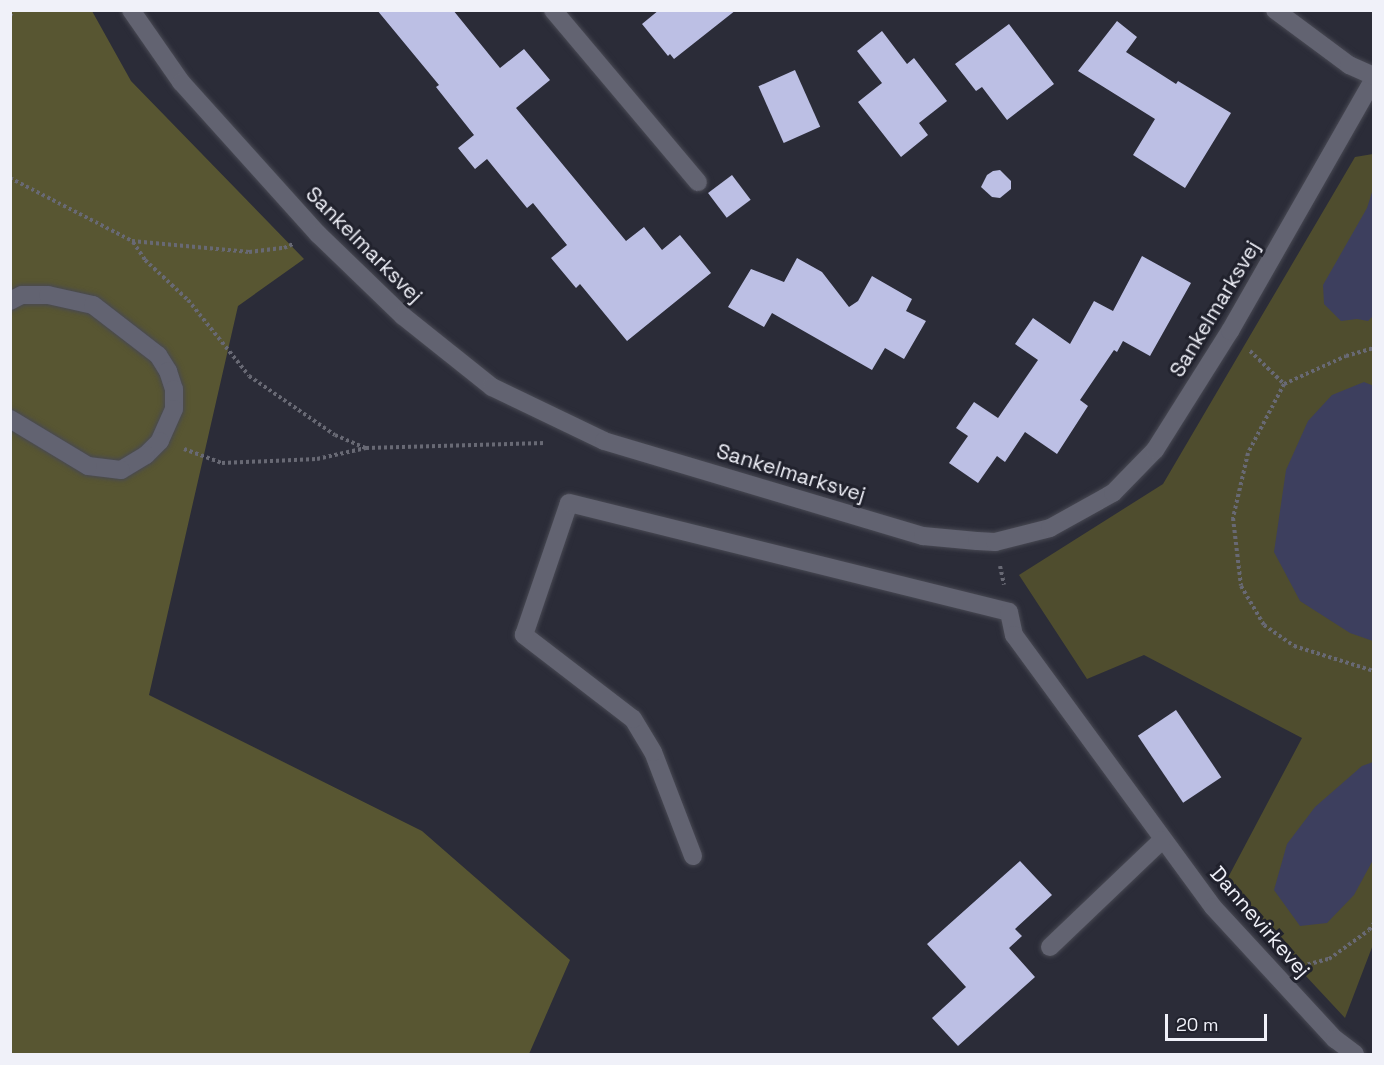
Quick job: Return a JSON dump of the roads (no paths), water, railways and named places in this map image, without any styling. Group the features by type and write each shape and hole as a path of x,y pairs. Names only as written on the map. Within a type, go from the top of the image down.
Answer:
{"street":[{"name":"Sankelmarksvej","path":"132,10 182,82 318,234 403,316 492,387 604,441 923,536 995,542 1050,528 1113,493 1155,450 1230,331 1374,78"},
{"path":"553,10 698,182"},
{"path":"1275,10 1349,65 1374,78"},
{"path":"10,301 22,295 48,295 93,305 158,355 168,370 174,389 174,409 160,441 146,455 121,470 88,466 10,419"},
{"name":"Dannevirkevej","path":"693,856 653,752 633,720 524,635 568,503 1009,612 1014,635 1213,907 1335,1039 1355,1054"},
{"path":"1050,947 1162,840"}],"water":[{"path":"1373,189 1373,316 1368,321 1357,319 1341,321 1324,304 1323,285 1367,208"},
{"path":"1364,382 1374,386 1373,641 1350,633 1300,601 1274,552 1286,470 1308,421 1332,395"},
{"path":"1373,762 1373,860 1354,895 1327,923 1300,926 1274,890 1287,844 1315,807 1362,766"}]}
